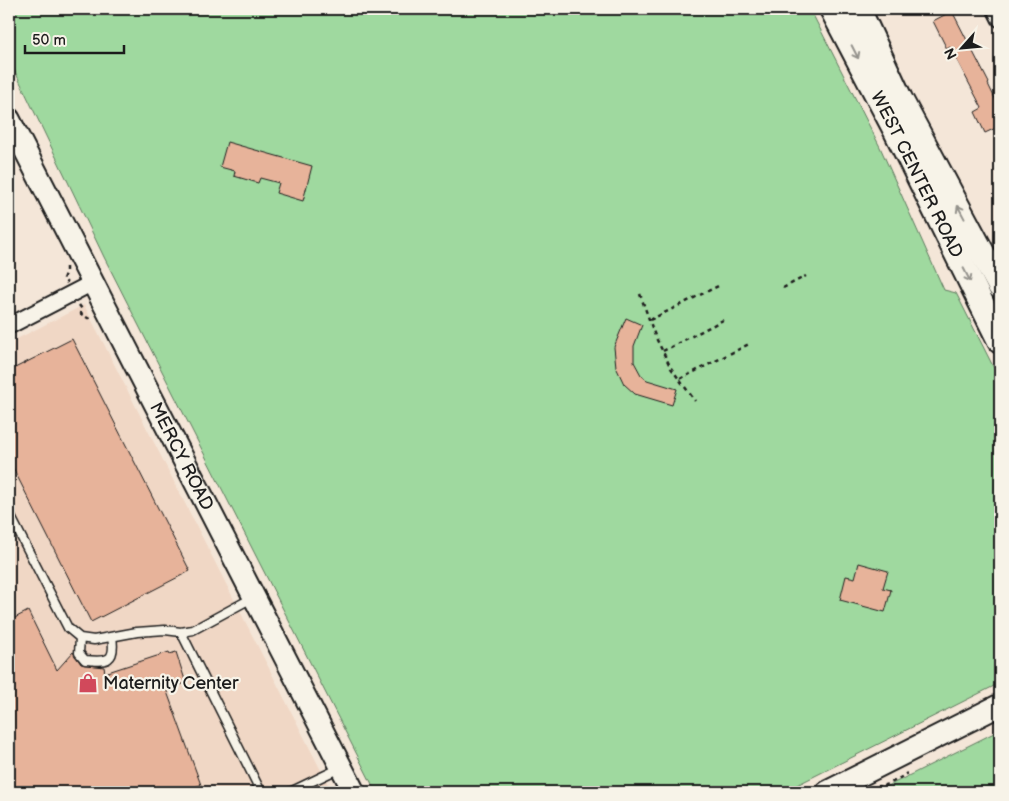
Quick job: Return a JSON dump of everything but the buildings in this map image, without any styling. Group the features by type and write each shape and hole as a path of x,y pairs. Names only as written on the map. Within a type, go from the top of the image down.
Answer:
{"main road":[{"name":"WEST CENTER ROAD","path":"832,9 896,131 1000,341"},
{"name":"WEST CENTER ROAD","path":"858,9 900,99 1000,286"},
{"name":"MERCY ROAD","path":"9,119 354,792"},
{"path":"827,792 1000,705"}],"street":[{"path":"995,9 1000,19"},
{"path":"9,326 94,282"}],"lane":[{"path":"9,513 68,628 80,638 94,640 146,631 165,630 181,632 193,630 254,597"},
{"path":"181,632 261,792"},
{"path":"80,638 79,653 85,660 102,661 109,658 114,650 112,637"},
{"path":"290,792 342,767"}],"path":[{"path":"783,288 806,276"},
{"path":"650,320 720,285"},
{"path":"640,294 655,336 671,368 695,401"},
{"path":"663,351 723,320"},
{"path":"680,379 750,343"}],"shaded area":[{"path":"84,305 332,792 9,792 9,343"}],"green space":[{"path":"9,9 810,9 880,147 944,290 956,293 1000,380 1000,683 783,792 376,792 104,257 9,59"},
{"path":"1000,730 1000,792 876,792"}],"place":[{"name":"Maternity Center","path":"88,683"}]}
